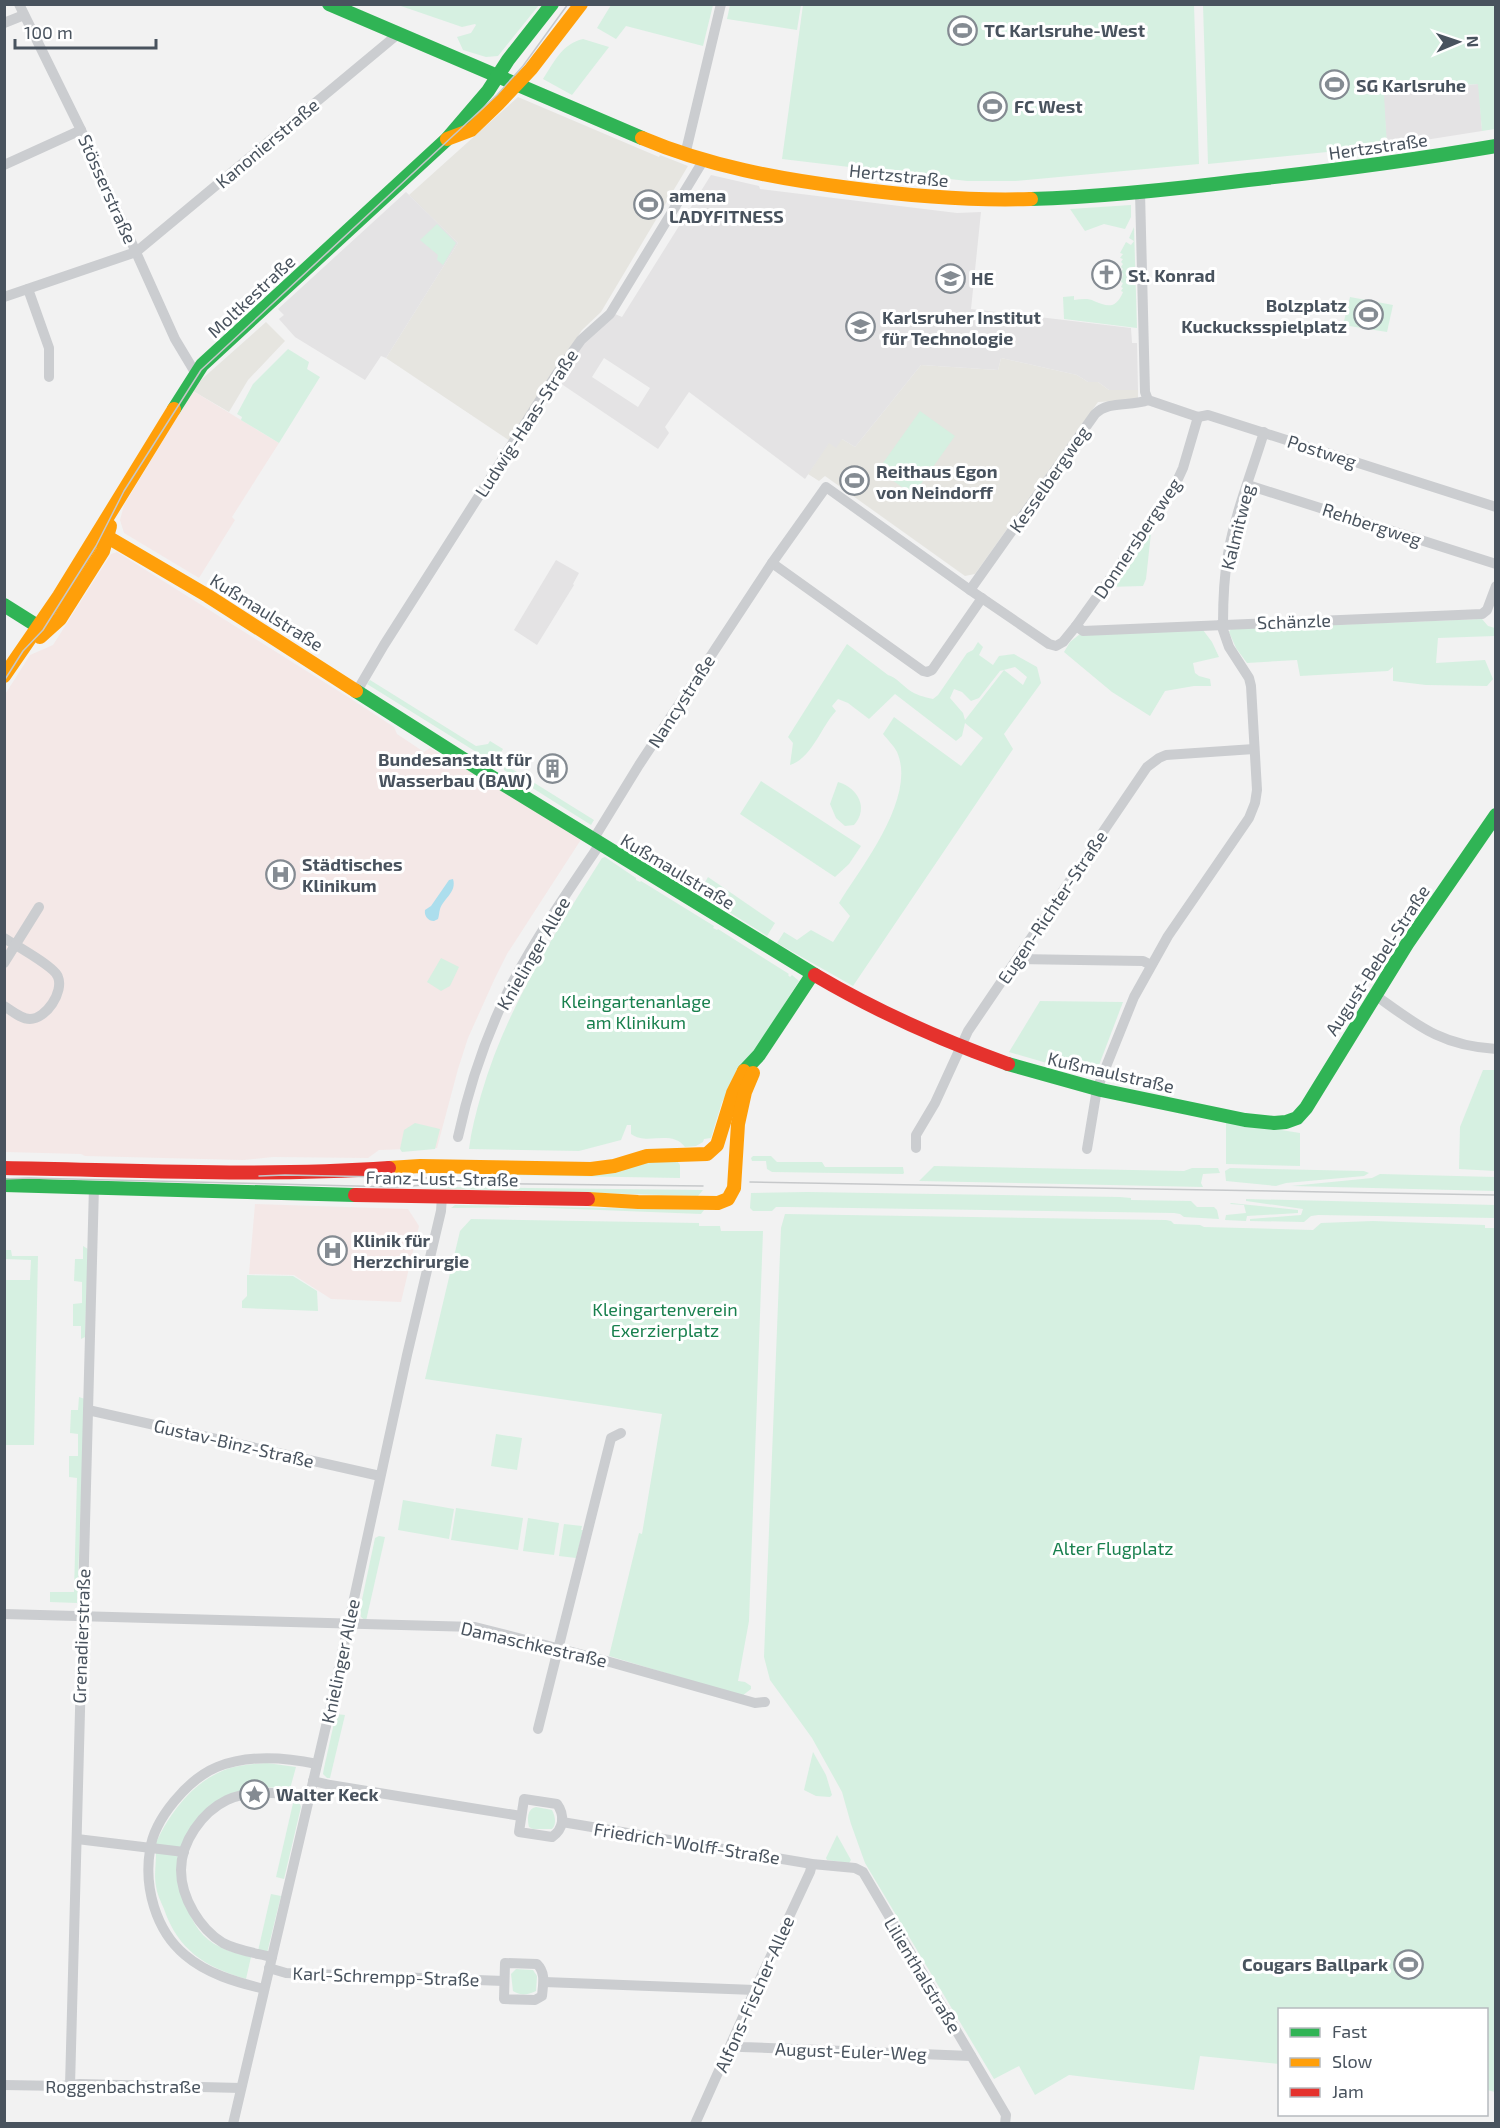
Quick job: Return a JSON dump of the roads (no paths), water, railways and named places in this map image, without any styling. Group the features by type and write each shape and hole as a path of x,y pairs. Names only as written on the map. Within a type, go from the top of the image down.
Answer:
{"street":[{"name":"Stösserstraße","path":"19,4 81,130 175,339 196,374"},
{"name":"Hertzstraße","path":"329,4 685,155 750,173 796,181 935,198 1012,200 1140,192 1331,171 1496,147"},
{"name":"Moltkestraße","path":"6,674 103,534 113,507 202,365 446,140 478,103 552,4"},
{"name":"Moltkestraße","path":"446,140 471,130 517,85 581,4"},
{"path":"685,155 721,4"},
{"path":"4,23 24,15"},
{"name":"Kanonierstraße","path":"136,252 398,34"},
{"path":"4,165 81,130"},
{"name":"Ludwig-Haas-Straße","path":"357,692 384,645 556,375 581,340 610,314 703,161"},
{"path":"1140,192 1145,392 1148,400"},
{"path":"4,297 136,252"},
{"path":"28,289 49,348 49,377"},
{"name":"Postweg","path":"1148,400 1198,417 1208,415 1264,432 1496,507"},
{"name":"Kesselbergweg","path":"970,590 1095,414 1108,406 1148,400"},
{"name":"Donnersbergweg","path":"1056,646 1063,642 1076,626 1172,492 1184,468 1198,417"},
{"name":"Kalmitweg","path":"1222,624 1224,578 1228,552 1264,432"},
{"name":"Rehbergweg","path":"1248,485 1496,564"},
{"name":"Nancystraße","path":"596,842 639,765 772,563 826,487 970,590 1049,644 1056,646"},
{"name":"Moltkestraße","path":"6,674 60,619 103,551 103,534"},
{"name":"Kußmaulstraße","path":"103,534 208,596 596,842 812,975 884,1013 961,1046 1018,1067 1097,1089 1258,1122 1288,1123"},
{"path":"772,563 927,672 932,670 982,598"},
{"name":"Schänzle","path":"1076,626 1083,631 1482,614 1496,586"},
{"path":"4,605 39,627"},
{"path":"1087,1149 1097,1089 1124,1018 1150,965 1252,812 1257,790 1250,682 1229,646 1222,624"},
{"name":"Eugen-Richter-Straße","path":"916,1148 917,1131 935,1103 976,1018 1149,764 1166,755 1254,749"},
{"name":"August-Bebel-Straße","path":"1288,1123 1296,1119 1307,1106 1407,944 1496,815"},
{"name":"Knielinger Allee","path":"458,1137 482,1053 509,990 596,842"},
{"path":"4,963 39,907"},
{"path":"4,939 54,971 58,977 59,986 55,998 46,1011 35,1018 25,1018 4,1006"},
{"path":"1017,958 1143,961 1150,965"},
{"name":"Franz-Lust-Straße","path":"4,1168 243,1172 348,1171 420,1166 591,1169 614,1166 647,1156 707,1154 713,1150 718,1141 733,1093 746,1068 759,1055 812,975"},
{"path":"1375,995 1418,1027 1437,1037 1458,1044 1496,1049"},
{"name":"Franz-Lust-Straße","path":"4,1185 442,1197 594,1198 638,1202 715,1204 731,1196 735,1183 738,1124 759,1055"},
{"path":"713,1150 735,1172"},
{"name":"Grenadierstraße","path":"70,2086 94,1186"},
{"name":"Knielinger Allee","path":"233,2124 313,1780 441,1210 442,1197"},
{"name":"Gustav-Binz-Straße","path":"88,1410 380,1476"},
{"path":"538,1730 611,1438 621,1433"},
{"name":"Damaschkestraße","path":"4,1614 475,1627 755,1703 765,1702"},
{"path":"264,1989 213,1973 182,1953 166,1932 155,1909 148,1882 150,1848 159,1824 175,1800 193,1783 216,1768 240,1760 269,1757 316,1764"},
{"path":"313,1780 330,1785 521,1816"},
{"path":"77,1839 184,1852 192,1833 205,1816 226,1801 246,1794 271,1792 308,1799"},
{"path":"524,1799 557,1804 562,1815 562,1822 558,1833 552,1837 519,1832 521,1816 524,1799"},
{"name":"Friedrich-Wolff-Straße","path":"562,1822 812,1864"},
{"name":"Karl-Schrempp-Straße","path":"184,1852 181,1870 183,1886 199,1921 210,1934 225,1944 270,1962 286,1973 504,1981"},
{"name":"Alfons-Fischer-Allee","path":"695,2124 812,1864"},
{"name":"Lilienthalstraße","path":"812,1864 855,1868 863,1872 1006,2115 1005,2124"},
{"name":"Karl-Schrempp-Straße","path":"505,1963 537,1964 542,1969 544,1982 542,1996 535,2000 504,1999 504,1981 505,1963"},
{"path":"544,1982 755,1990"},
{"name":"August-Euler-Weg","path":"732,2043 742,2047 971,2056"},
{"name":"Roggenbachstraße","path":"4,2085 70,2086 80,2084 241,2088"}],"water":[{"path":"453,879 453,888 440,909 438,919 430,920 425,910 431,906 449,880"}],"tram line":[{"path":"4,681 23,651 43,630 96,546 124,491 201,370 497,95 523,66 568,4"},
{"path":"259,1176 430,1178"},
{"path":"4,1179 396,1187 454,1183 703,1186"},
{"path":"750,1182 1496,1195"}],"place":[{"name":"TC Karlsruhe-West","path":"963,30"},
{"name":"SG Karlsruhe","path":"1335,85"},
{"name":"FC West","path":"993,106"},
{"name":"amena LADYFITNESS","path":"648,205"},
{"name":"St. Konrad","path":"1107,275"},
{"name":"HE","path":"950,278"},
{"name":"Bolzplatz Kuckucksspielplatz","path":"1368,315"},
{"name":"Karlsruher Institut für Technologie","path":"861,327"},
{"name":"Reithaus Egon von Neindorff","path":"855,481"},
{"name":"Bundesanstalt für Wasserbau (BAW)","path":"553,769"},
{"name":"Städtisches Klinikum","path":"281,874"},
{"name":"Klinik für Herzchirurgie","path":"332,1250"},
{"name":"Walter Keck","path":"255,1794"},
{"name":"Cougars Ballpark","path":"1409,1964"}],"park label":[{"name":"Kleingartenanlage am Klinikum","path":"636,1011"},
{"name":"Kleingartenverein Exerzierplatz","path":"665,1319"},
{"name":"Alter Flugplatz","path":"1113,1548"}]}
